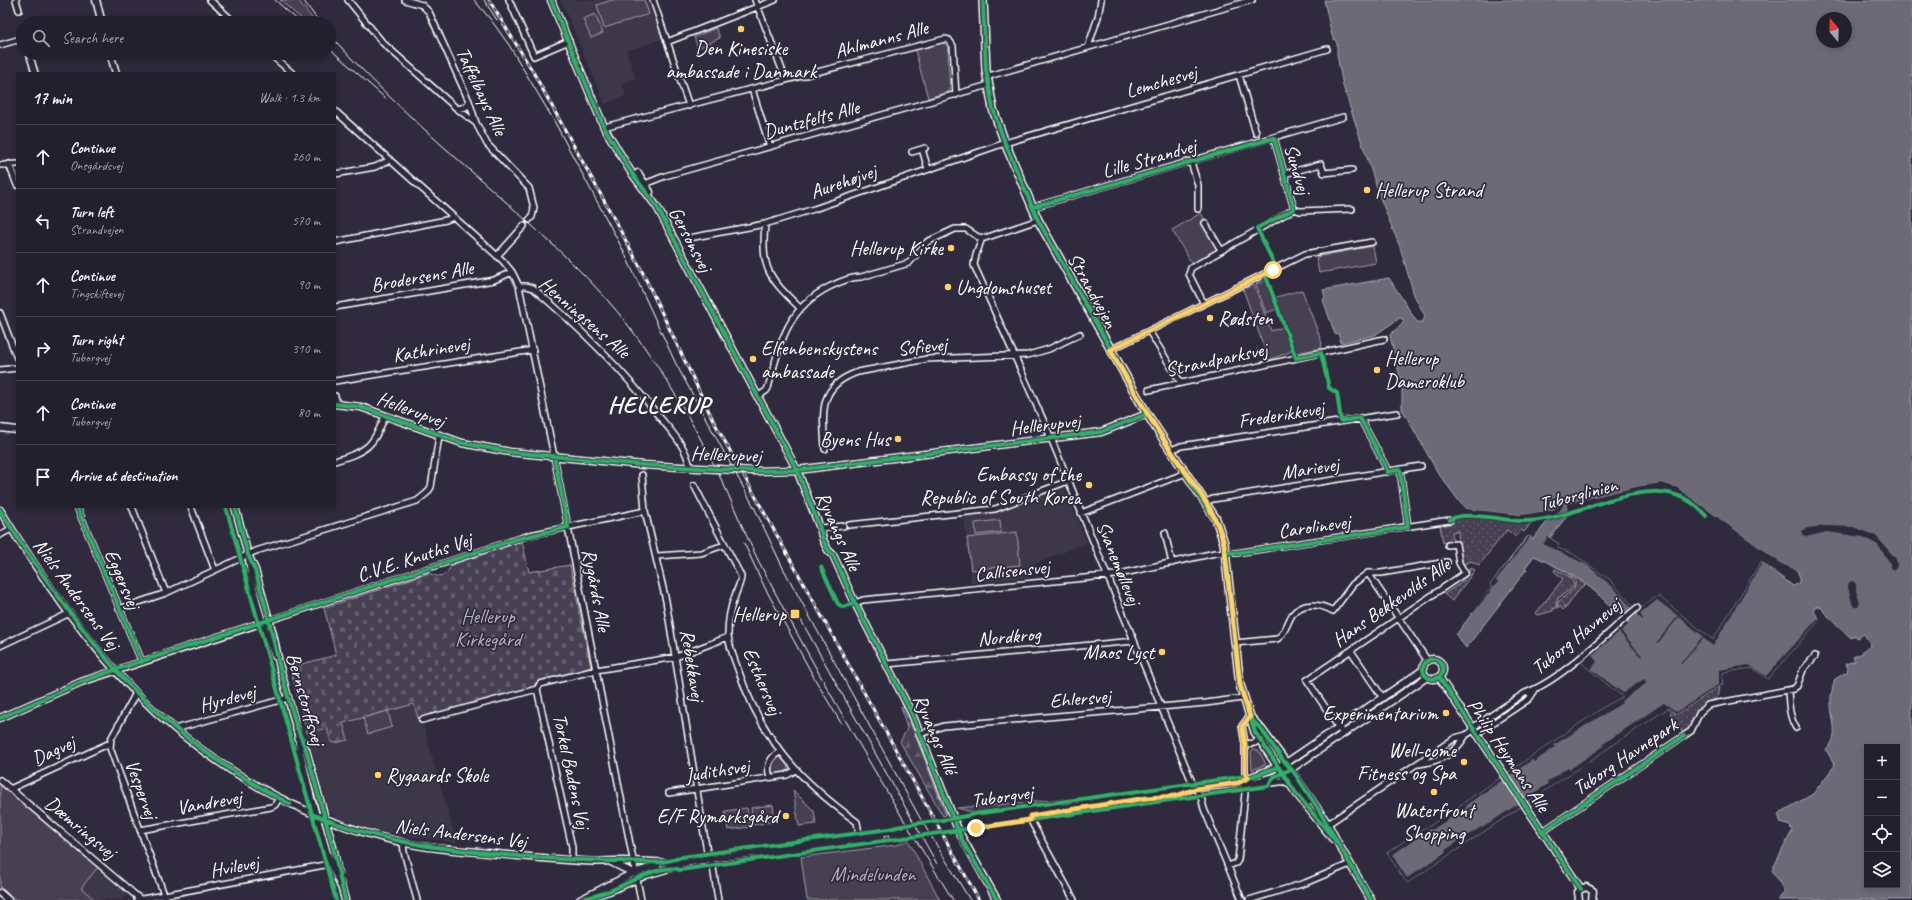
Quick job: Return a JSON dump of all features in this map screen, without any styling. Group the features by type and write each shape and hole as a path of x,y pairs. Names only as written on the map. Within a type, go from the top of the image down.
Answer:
{"main road":[{"name":"Strandvejen","path":"983,0 986,70 996,120 1005,143 1038,220 1110,350 1148,414 1205,502 1220,528 1243,698 1260,739 1285,769"},
{"name":"Strandvejen","path":"988,0 990,69 988,76"},
{"name":"Strandvejen","path":"1250,717 1261,728 1285,769"}],"street":[{"path":"16,0 19,10"},
{"path":"96,0 100,16"},
{"path":"210,0 227,16"},
{"path":"348,0 383,43 457,109 476,123"},
{"name":"Taffelbays Alle","path":"405,0 422,5 429,12 468,101 476,123 492,151 529,188 534,208 532,217 529,220"},
{"path":"509,0 534,56 569,41"},
{"name":"Gersonsvej","path":"551,0 604,127 657,206 797,470"},
{"path":"653,0 689,106"},
{"path":"755,0 786,80"},
{"path":"667,42 774,0"},
{"path":"1088,47 1098,17 1101,0"},
{"path":"988,76 1252,0"},
{"name":"Ahlmanns Alle","path":"604,127 944,39 950,40 953,46 956,95"},
{"path":"0,45 16,40"},
{"name":"Lemchesvej","path":"1005,143 1327,49"},
{"path":"31,60 35,72"},
{"path":"113,60 116,72"},
{"path":"277,60 291,72"},
{"path":"1239,75 1256,133"},
{"name":"Duntzfelts Alle","path":"643,184 665,176 989,85"},
{"path":"752,89 770,147"},
{"path":"457,109 466,107 468,101"},
{"name":"Henningsens Alle","path":"336,112 497,256 512,272 520,286 534,288 599,347 632,381 685,448 690,467"},
{"name":"Lille Strandvej","path":"1033,207 1343,117"},
{"name":"Sundvej","path":"1274,138 1294,209"},
{"name":"Aurehøjvej","path":"689,238 765,224 1005,143"},
{"path":"912,152 923,149 928,169"},
{"path":"336,174 376,167 390,160"},
{"name":"Lille Strandvej","path":"1191,162 1198,186 1198,208"},
{"path":"0,164 16,164"},
{"path":"9,164 16,182"},
{"name":"Sundvej","path":"1284,174 1321,164 1324,173 1352,170"},
{"path":"1204,304 1189,272 1191,268 1294,209 1300,211 1352,209"},
{"path":"336,242 446,220 454,217"},
{"path":"757,397 768,388 780,343 790,320 800,308 815,295 834,284 856,276 909,263 926,242 938,235 961,229 971,231 982,238 1038,220"},
{"path":"1205,222 1221,250"},
{"path":"765,224 763,246 767,269 775,284 800,308"},
{"path":"497,256 524,226"},
{"name":"Svanemøllevej","path":"982,238 974,265 1051,438 1195,789 1202,797 1204,808 1242,900"},
{"path":"1110,350 1305,254 1372,242"},
{"name":"Brodersens Alle","path":"336,307 494,280 512,272"},
{"name":"Rygårds Alle","path":"520,286 641,900"},
{"path":"0,313 16,355"},
{"path":"1149,331 1180,384"},
{"name":"Sofievej","path":"825,449 823,414 826,398 835,384 849,375 905,362 927,359 1015,356 1040,352 1080,334"},
{"name":"Strandparksvej","path":"1149,390 1384,339"},
{"name":"Kathrinevej","path":"336,381 533,350"},
{"path":"0,370 16,368"},
{"name":"Hellerupvej","path":"336,404 360,407 439,436 490,449 643,465 748,471 797,470 1108,430 1148,414"},
{"name":"Frederikkevej","path":"1171,450 1181,446 1397,413"},
{"path":"336,461 359,453 369,446 376,438 384,416"},
{"path":"1360,418 1386,466 1387,472"},
{"path":"0,428 16,430"},
{"path":"119,609 166,593 248,555 417,501 423,497 431,487 439,436"},
{"name":"Marievej","path":"1205,502 1213,499 1421,466"},
{"name":"Ryvangs Alle","path":"797,470 820,528 823,540 828,550 833,554 855,603"},
{"path":"1400,470 1408,527"},
{"path":"1081,513 1186,473"},
{"name":"Rebekkavej","path":"642,475 645,512 656,556 676,657 707,852 713,867 718,900"},
{"path":"849,525 859,526 995,509 1068,481"},
{"name":"Esthersvej","path":"694,485 741,576 730,612 728,637 736,664 758,718 780,752 796,770 821,796 857,822 860,839"},
{"name":"Eggersvej","path":"77,508 142,662"},
{"path":"132,508 166,593"},
{"path":"190,508 216,570"},
{"name":"Bernstorffsvej","path":"235,508 248,555 250,571 262,623 280,668"},
{"name":"Niels Andersens Vej","path":"0,510 70,613 115,670 136,693 175,729 236,773 279,798 326,820 370,835 403,843 436,848 572,860 685,863"},
{"name":"C.V.E. Knuths Vej","path":"270,620 516,539 645,512"},
{"name":"Carolinevej","path":"1224,552 1236,553 1450,520"},
{"path":"820,528 843,526"},
{"path":"0,535 12,529"},
{"path":"1165,533 1172,563"},
{"name":"Hans Bekkevolds Alle","path":"1341,731 1307,680 1465,573 1459,563 1456,544 1448,545"},
{"path":"656,556 701,553 724,545"},
{"name":"Callisensvej","path":"855,603 871,599 1107,576 1224,552"},
{"name":"Bernstorffsvej","path":"248,555 256,570 270,620 280,668 298,735 300,752 317,816 334,863 344,900"},
{"path":"1235,643 1277,639 1281,636 1292,616 1301,608 1318,605 1333,611 1353,584 1368,573 1381,573 1447,562"},
{"path":"1368,573 1427,660"},
{"name":"Ryvangs Allé","path":"855,603 887,664 920,734 959,832 997,900"},
{"name":"Tuborg Havnevej","path":"1328,824 1455,738 1466,735 1525,693 1535,690 1557,675 1637,608"},
{"path":"0,646 70,613"},
{"path":"0,718 81,682 270,620"},
{"name":"Torkel Badens Vej","path":"422,720 537,689 540,684 596,670 676,657 728,637"},
{"name":"Nordkrog","path":"887,664 1134,641"},
{"path":"1351,651 1383,698"},
{"path":"1796,728 1793,723 1788,691 1797,686 1803,670 1815,656"},
{"path":"1341,731 1427,678 1433,679 1439,677 1443,670 1441,662 1432,658 1427,660 1423,665 1423,670 1427,678"},
{"path":"1341,731 1383,698 1423,670"},
{"name":"Philip Heymans Alle","path":"1439,677 1581,889 1586,888 1591,890 1594,894 1592,900"},
{"name":"Torkel Badens Vej","path":"537,689 572,847 572,860"},
{"name":"Tuborg Havnepark","path":"1542,832 1691,731 1700,712 1708,705 1788,691"},
{"name":"Vespervej","path":"136,693 110,743 165,898"},
{"name":"Hyrdevej","path":"175,729 288,698"},
{"name":"Ehlersvej","path":"920,734 944,726 1161,707 1243,698"},
{"path":"1228,866 1236,863 1238,860 1243,782 1245,773 1245,744 1242,726 1250,717"},
{"name":"Tuborgvej","path":"582,900 635,874 663,865 710,860 755,853 768,849 860,839 871,834 1029,814 1174,790 1195,789 1243,782 1285,769 1341,731"},
{"name":"Bernstorffsvej","path":"298,735 306,750 326,820 334,863"},
{"name":"Tuborg Havnevej","path":"1418,764 1437,761 1460,746 1466,735"},
{"path":"1245,744 1255,743 1260,739"},
{"name":"Dagvej","path":"10,789 14,785 110,743"},
{"name":"Judithsvej","path":"770,777 768,772 769,762 780,752"},
{"name":"Strandvejen","path":"1285,769 1289,783 1339,846"},
{"name":"Strandvejen","path":"1285,769 1328,824 1339,846 1371,900"},
{"name":"Judithsvej","path":"670,793 787,774 796,770"},
{"name":"Dæmringsvej","path":"0,780 138,900"},
{"path":"1243,782 1255,785 1283,781 1289,783"},
{"name":"Vandrevej","path":"140,830 271,807 276,805 279,798"},
{"path":"1029,814 1031,821 1074,900"},
{"path":"403,843 417,900"},
{"name":"Niels Andersens Vej","path":"609,861 635,874 645,875"},
{"name":"Hvilevej","path":"138,900 165,898 334,863"},
{"name":"Tuborgvej","path":"645,875 685,863"},
{"path":"1249,900 1305,883 1350,864"},
{"path":"1576,899 1581,889"},
{"path":"0,893 8,900"}],"shaded area":[{"path":"561,0 648,0 662,39 626,51 636,78 622,84 626,96 605,104"},
{"path":"1324,0 1912,0 1912,900 1777,900 1785,892 1772,870 1792,831 1790,826 1781,823 1778,814 1813,794 1835,765 1826,750 1831,745 1834,734 1831,701 1835,679 1848,671 1845,664 1855,661 1853,657 1863,653 1862,651 1871,645 1864,634 1857,638 1855,635 1851,638 1824,612 1822,608 1817,606 1813,609 1819,620 1768,679 1752,668 1723,672 1722,685 1677,714 1668,708 1407,883 1387,853 1426,827 1427,828 1604,707 1623,697 1581,661 1623,625 1615,612 1605,601 1584,583 1561,569 1534,556 1525,568 1527,569 1466,648 1456,635 1492,587 1490,585 1527,537 1529,536 1533,539 1551,517 1560,511 1563,506 1559,506 1552,510 1521,515 1467,509 1462,505 1438,473 1402,409 1402,386 1390,336 1403,323 1404,320 1400,318 1375,335 1341,343 1338,333 1335,334 1323,300 1325,297 1323,290 1389,278 1417,322 1423,322 1425,316 1414,295 1400,247 1382,203 1343,86 1337,55 1337,43 1332,36","holes":["1661,483 1676,487 1782,564 1797,570 1800,578 1798,584 1793,586 1761,562 1713,640 1658,596 1637,611 1610,580 1573,554 1557,548 1559,544 1550,538 1569,513 1568,504 1640,486"]},
{"path":"1062,486 1064,487 1087,543 1029,566 1030,578 971,583 964,515 1000,510"},
{"name":"Rygaards Skole","path":"415,704 418,718 421,717 457,843 371,829 335,817 329,811 307,733"},
{"path":"98,867 129,892 122,900 95,900 80,888"}],"green space":[{"path":"280,0 298,0 311,16 298,16"},
{"path":"612,0 644,0 649,14 604,28 597,5"},
{"path":"595,14 603,33 591,38 583,19"},
{"path":"716,28 720,38 698,48 694,37"},
{"path":"943,43 949,47 950,91 928,98 915,50"},
{"path":"1201,213 1205,220 1202,222 1217,249 1192,264 1172,230"},
{"path":"1373,246 1376,263 1319,273 1316,257"},
{"path":"1267,280 1277,309 1266,313 1256,284"},
{"path":"1254,285 1271,331 1283,327 1292,351 1269,360 1243,289"},
{"path":"1302,290 1322,343 1321,348 1296,353 1276,297"},
{"path":"1465,516 1531,523 1524,532 1521,530 1516,537 1507,530 1479,565 1471,561 1463,565 1460,560 1458,531 1452,532 1453,542 1443,543 1440,525 1450,523 1453,519"},
{"path":"1000,520 1001,532 976,535 975,523"},
{"path":"1017,532 1020,565 971,570 967,538"},
{"name":"Hellerup Kirkegård","path":"522,541 529,572 570,565 591,668 535,683 535,686 418,718 414,704 343,723 348,740 335,743 331,742 327,728 307,733 290,667 336,655 324,608 429,573 436,576 445,574 451,565"},
{"path":"1542,559 1567,571 1587,584 1580,588 1566,608 1563,605 1565,608 1563,610 1560,606 1557,608 1558,602 1574,589 1576,580 1566,572"},
{"path":"1471,568 1475,570 1452,601 1444,594 1464,581 1461,577 1470,571 1469,569"},
{"path":"1555,569 1572,578 1574,585 1570,590 1558,598 1553,611 1538,615 1536,613 1563,579 1554,571"},
{"path":"1719,686 1717,699 1709,701 1700,708 1692,723 1683,733 1670,713 1673,711 1677,714"},
{"path":"901,706 911,724 946,815 943,816 900,742 907,729"},
{"path":"388,711 392,727 368,734 363,718"},
{"path":"1254,749 1259,751 1266,764 1252,770 1251,751"},
{"path":"779,757 785,760 788,766 785,772 779,775 773,772 770,766 773,760"},
{"path":"0,785 98,867 81,888 95,900 16,900 0,887"},
{"path":"793,790 814,811 816,824 799,826"},
{"path":"1064,799 1064,801 972,812 957,808"},
{"path":"773,805 775,821 753,825 753,821 758,819 758,816 755,814 752,815 751,808"},
{"path":"747,808 750,827 728,830 725,811"},
{"name":"Mindelunden","path":"908,840 940,900 807,900 801,857 897,845"}],"pier":[{"path":"1661,483 1676,487 1782,564 1797,570 1795,571 1781,566 1675,489 1660,485 1641,488 1569,506 1571,511 1569,512 1567,507 1567,504 1578,501 1640,486"},
{"path":"1561,501 1563,501 1563,506 1560,511 1551,517 1550,515 1559,508 1553,512 1521,517 1467,511 1467,509 1521,515 1552,510 1559,506"},
{"path":"1827,526 1853,527 1876,536 1896,559 1897,567 1894,570 1890,568 1890,563 1878,545 1863,537 1827,532 1806,537 1802,534 1802,531 1808,528"},
{"path":"1529,536 1530,537 1496,580 1498,582 1473,613 1472,612 1492,587 1490,585"},
{"path":"1548,537 1559,544 1557,548 1573,554 1610,580 1637,611 1658,596 1713,640 1761,562 1762,563 1713,646 1703,638 1681,664 1680,663 1703,636 1679,617 1658,643 1657,642 1678,616 1657,600 1640,614 1643,619 1642,620 1615,589 1587,565 1543,544"},
{"path":"1853,581 1856,584 1856,591 1860,603 1858,607 1854,607 1852,603 1848,587 1849,582"},
{"path":"1618,613 1628,625 1621,631 1642,656 1641,657 1619,632 1592,655 1597,662 1591,669 1623,693 1644,679 1647,683 1621,701 1622,703 1554,745 1555,747 1534,762 1532,760 1466,805 1467,807 1432,830 1430,829 1392,855 1407,878 1446,852 1445,850 1481,827 1482,828 1548,784 1547,782 1568,767 1570,769 1604,746 1603,744 1664,703 1677,712 1719,684 1719,670 1749,665 1766,676 1818,618 1819,620 1768,679 1752,668 1723,672 1722,685 1677,714 1668,708 1407,883 1387,853 1426,827 1427,828 1604,707 1623,697 1581,661 1623,626 1616,615"}],"tram line":[{"path":"275,0 293,16"},
{"path":"303,0 315,16"},
{"path":"474,0 509,45 553,119 623,250 676,364 754,507 783,568 920,818 970,900"},
{"path":"484,0 497,20"},
{"path":"336,42 393,100 572,262 617,311 657,365 703,443 759,562 829,690 877,775 953,900"},
{"path":"336,54 385,98"},
{"path":"744,543 765,588 841,723"},
{"path":"797,613 937,864"}],"railway":[{"path":"489,0 532,70 612,215 639,265 713,420 979,900"}],"cycle path":[{"path":"551,0 604,127 631,172 657,207 797,470 820,528 823,540 828,550 833,555 855,603 912,714 962,840 997,900"},
{"path":"983,0 986,70 993,109 1005,143 1038,220 1147,414 1218,524 1224,543 1240,685 1255,732 1296,793 1339,845"},
{"path":"1033,207 1274,138 1294,209 1257,228 1276,268 1265,274 1296,358 1321,353 1329,388 1337,393 1341,421 1360,418 1386,467 1387,472 1400,470 1408,527 1236,553 1224,552"},
{"path":"336,404 361,407 462,443 510,452 643,465 754,471 797,470 1101,432 1147,414"},
{"path":"0,718 81,682 115,670 517,539 568,527 554,456"},
{"name":"Tuborglinien","path":"1450,520 1456,517 1464,516 1515,521 1545,519 1618,498 1643,493 1665,493 1687,500 1706,516"},
{"path":"77,508 142,662"},
{"path":"226,508 336,900"},
{"path":"235,508 248,555 255,570 267,612 280,668 296,725 306,750 334,851 345,900"},
{"path":"0,510 65,606 106,658 136,692 153,709 208,754 248,781 290,804"},
{"path":"821,567 838,604 843,607 855,603"},
{"path":"1433,659 1440,662 1443,669 1440,676 1433,679 1426,676 1423,669 1426,662 1433,659"},
{"path":"1439,677 1581,889"},
{"path":"1252,720 1261,729 1283,760 1293,771 1317,807 1371,900"},
{"path":"1542,832 1684,736"},
{"path":"312,814 357,830 402,842 425,846 558,859 658,862 682,857 889,829 910,824 953,819 974,814 1239,777 1248,778 1278,767"},
{"path":"582,899 609,891 644,875 663,869 680,870 1268,786 1274,777 1291,769"}],"place":[{"name":"Den Kinesiske ambassade i Danmark","path":"741,29"},
{"name":"Hellerup Strand","path":"1367,190"},
{"name":"Hellerup Kirke","path":"951,248"},
{"name":"Ungdomshuset","path":"948,287"},
{"name":"Rødsten","path":"1210,318"},
{"name":"Elfenbenskystens ambassade","path":"753,359"},
{"name":"Hellerup Dameroklub","path":"1377,370"},
{"name":"Byens Hus","path":"898,439"},
{"name":"Embassy of the Republic of South Korea","path":"1089,485"},
{"name":"Hellerup","path":"795,614"},
{"name":"Maos Lyst","path":"1162,652"},
{"name":"Experimentarium","path":"1446,713"},
{"name":"Well-come Fitness og Spa","path":"1464,762"},
{"name":"Rygaards Skole","path":"378,775"},
{"name":"Waterfront Shopping","path":"1434,792"},
{"name":"E/F Rymarksgård","path":"786,816"}],"district":[{"name":"HELLERUP","path":"659,405"}],"route":[{"path":"976,828 1030,820 1030,816 1122,803 1157,796 1176,796 1195,789 1238,783 1248,778 1245,773 1245,744 1242,726 1250,717 1240,685 1224,544 1220,528 1216,519 1148,414 1110,350 1273,270"}]}
